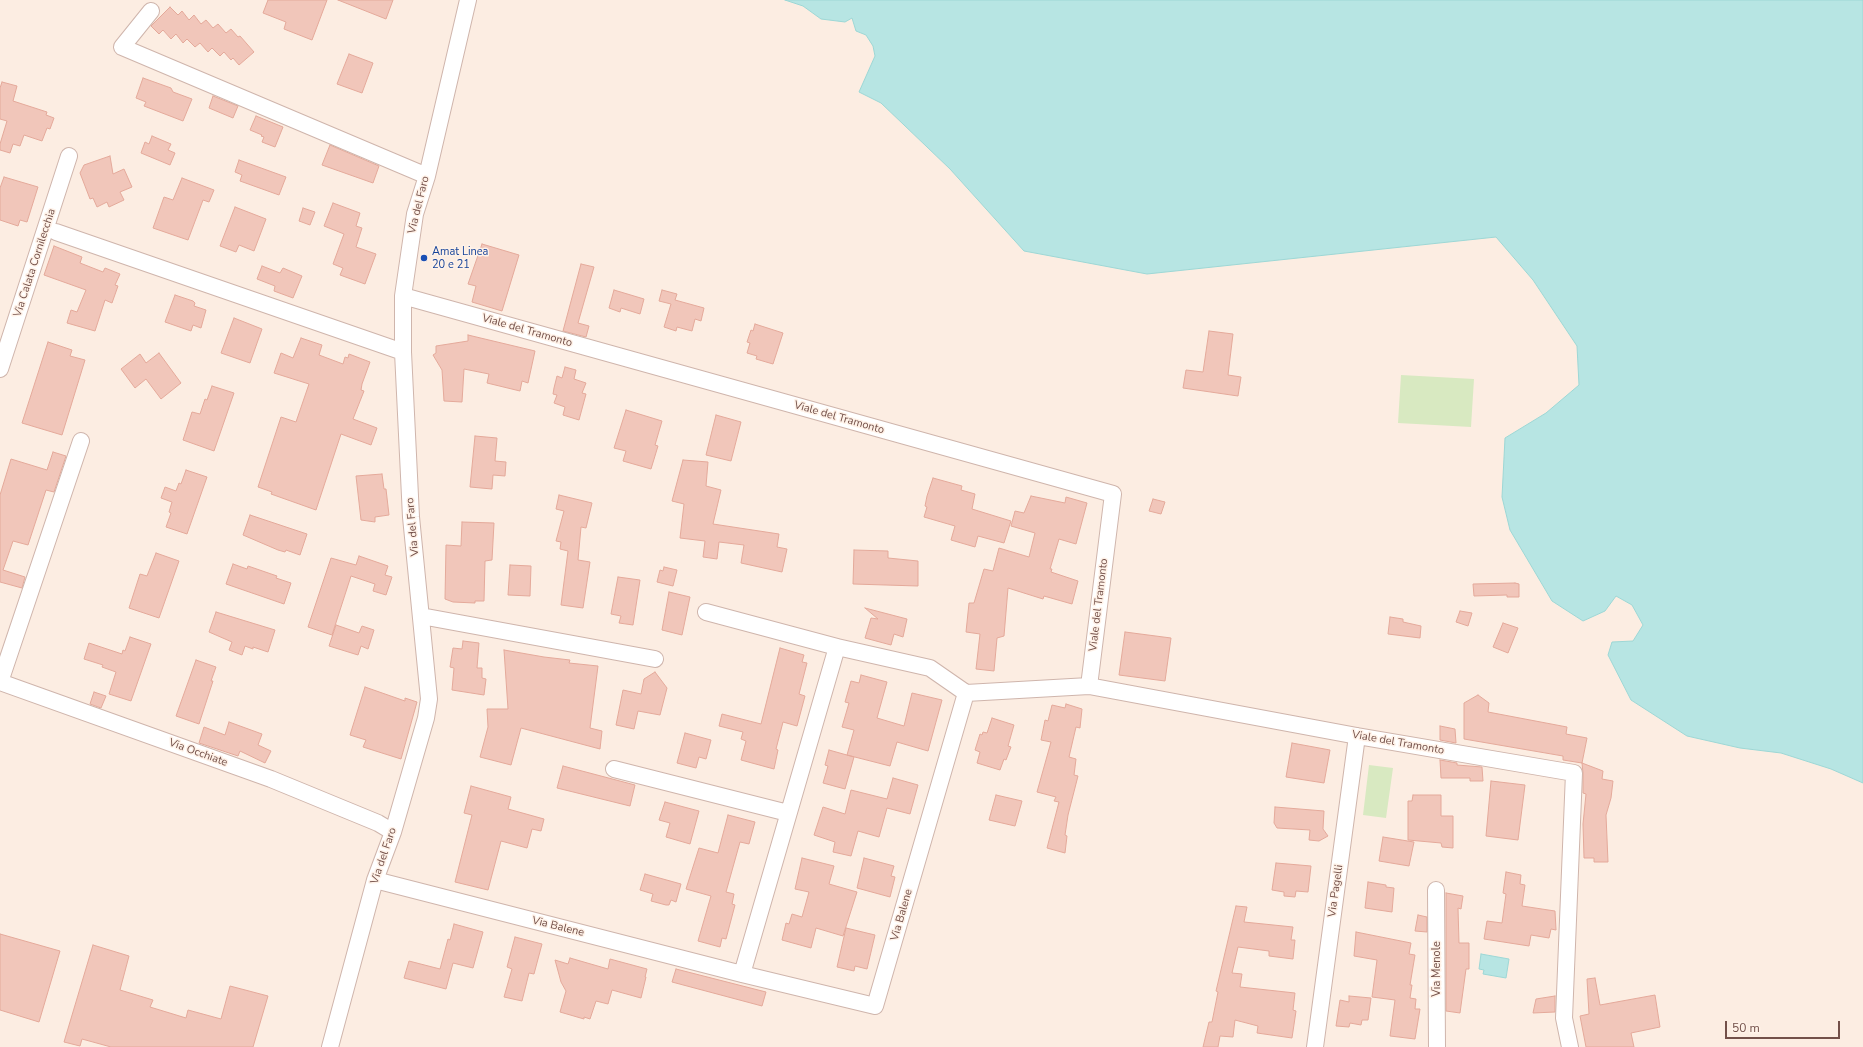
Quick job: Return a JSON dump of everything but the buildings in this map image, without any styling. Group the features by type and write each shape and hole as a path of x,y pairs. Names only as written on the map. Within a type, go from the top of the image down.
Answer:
{"street":[{"name":"Via del Faro","path":"330,1047 375,880 393,832 426,718 429,699 411,516 403,352 403,296 415,214 427,176 467,0"},
{"path":"151,11 122,47 427,176"},
{"name":"Via Calata Cornilecchia","path":"0,369 69,156"},
{"path":"56,232 403,352"},
{"name":"Viale del Tramonto","path":"403,296 1113,494 1089,686 1357,736 1574,773 1564,1018 1570,1047"},
{"path":"0,682 81,441"},
{"path":"706,612 837,647 930,668 966,693 1089,686"},
{"path":"421,616 655,659"},
{"path":"742,974 837,647"},
{"name":"Via Occhiate","path":"0,682 271,779 378,823 393,832"},
{"name":"Via Balene","path":"375,880 742,974 875,1006 966,693"},
{"name":"Via Pagelli","path":"1318,1046 1357,736"},
{"path":"614,769 788,813"},
{"name":"Via Menole","path":"1436,890 1438,1047"}],"green space":[{"path":"1401,375 1474,379 1471,427 1398,423"},
{"path":"1369,765 1393,768 1386,818 1363,815"}],"water":[{"path":"785,0 1863,0 1863,783 1831,769 1781,753 1740,748 1687,736 1631,700 1608,655 1612,642 1633,641 1643,625 1632,605 1616,596 1605,611 1583,621 1552,601 1510,530 1502,497 1505,438 1546,413 1579,385 1577,346 1533,280 1496,237 1147,274 1024,251 950,169 881,103 859,92 875,56 873,46 866,35 856,31 852,18 845,22 821,19 803,6"},
{"path":"1481,954 1509,959 1506,978 1483,974 1484,970 1479,969"}],"place":[{"name":"Amat Linea 20 e 21","path":"424,258"}]}
